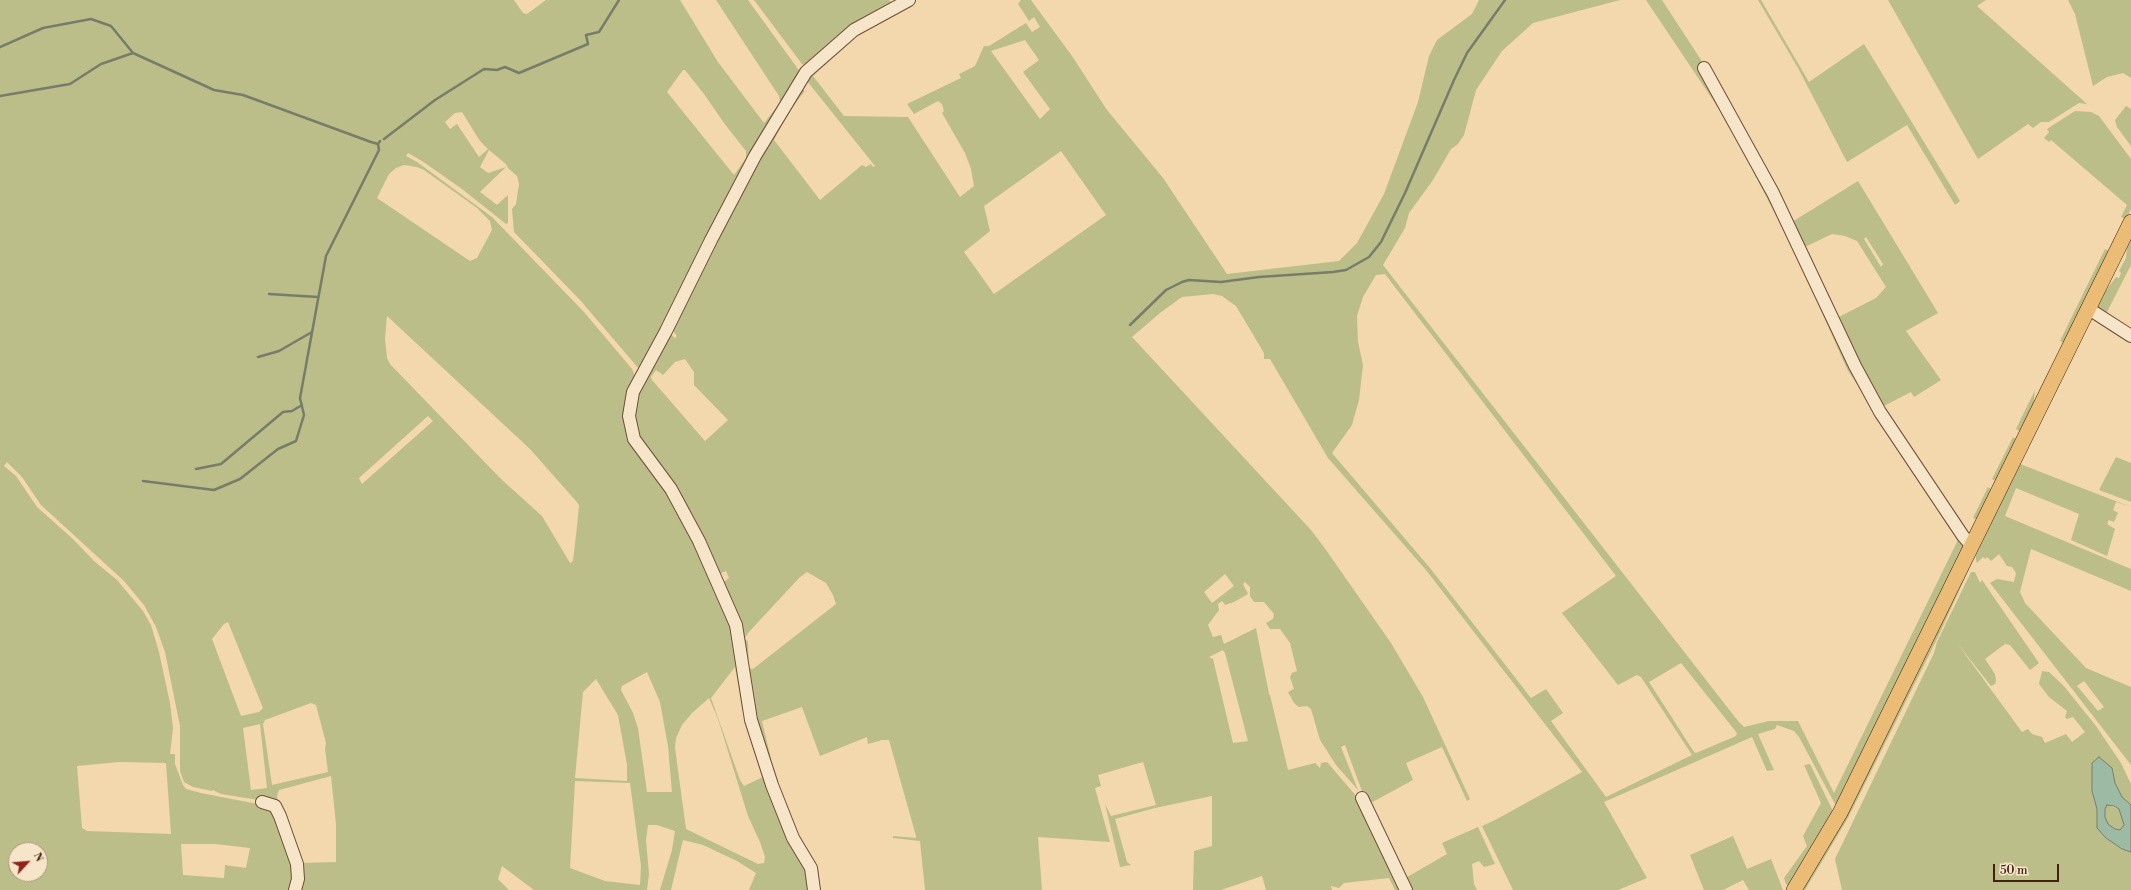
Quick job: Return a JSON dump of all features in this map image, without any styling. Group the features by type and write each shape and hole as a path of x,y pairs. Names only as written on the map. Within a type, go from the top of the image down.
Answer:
{"main road":[{"path":"1794,890 1840,813 2131,222"}],"street":[{"path":"814,890 811,868 793,838 772,785 751,720 736,625 699,541 671,489 634,439 629,416 633,392 666,331 711,240 755,156 806,72 854,30 909,0"},
{"path":"1704,68 1773,193 1855,366 1880,412 1963,536 1972,546"},
{"path":"2089,309 2131,336"},
{"path":"1362,798 1406,890"},
{"path":"262,802 275,806 280,816 297,864 298,879 295,890"}],"green space":[{"path":"0,0 514,0 523,13 527,14 546,0 680,0 718,62 764,123 780,103 779,96 716,0 748,0 798,69 799,74 640,370 580,300 514,232 512,209 516,204 519,184 517,176 508,168 506,164 489,150 480,167 488,173 506,167 480,192 497,205 508,195 508,223 506,224 462,189 422,161 408,153 406,156 417,162 492,217 584,312 632,369 635,377 626,412 625,428 627,438 668,489 734,626 749,720 806,868 811,890 749,890 756,873 737,861 703,845 683,840 671,890 660,890 672,850 675,831 657,825 648,825 646,840 649,874 647,890 534,890 502,866 498,879 509,890 297,890 299,863 336,862 336,824 331,776 279,790 277,796 279,807 271,802 221,794 213,790 193,787 184,782 180,771 180,726 165,652 156,627 144,605 124,581 41,505 22,477 7,462 4,466 16,476 37,507 73,539 94,561 117,580 143,611 151,625 159,652 170,703 173,728 170,754 175,754 175,764 183,785 186,789 201,793 273,807 291,851 293,890 0,890","holes":["683,70 685,70 704,94 746,151 746,158 734,175 667,92","462,112 480,141 488,149 479,157 457,124 450,129 445,122 455,113","404,165 417,167 424,170 477,208 490,221 492,230 477,258 470,261 377,198 389,174 396,168","387,316 530,449 579,505 573,561 570,563 542,516 501,479 390,364 387,358 385,339","428,416 433,421 362,484 359,478","228,622 263,708 259,712 241,716 212,639 224,624","735,667 742,709 765,774 763,777 744,786 740,780 711,698","647,672 660,702 668,746 672,792 647,792 638,728 633,713 621,690 622,686","596,679 618,715 627,765 627,781 575,778 583,692","709,698 718,719 748,816 760,842 765,857 764,863 758,864 686,829 675,748 676,738 682,725 692,713","311,703 316,705 326,743 325,748 328,772 272,785 263,724 265,720","260,724 267,788 251,790 243,728","119,762 166,763 171,834 87,831 82,828 77,766","575,781 630,783 641,866 640,885 605,881 570,868","181,844 215,844 250,848 246,868 225,865 224,878 183,875"]},
{"path":"754,0 889,0 893,4 809,67 802,64"},
{"path":"1021,0 1031,0 1072,56 1107,110 1163,178 1227,274 1339,261 1357,243 1384,194 1418,102 1429,56 1437,40 1472,14 1479,0 1620,0 1533,23 1502,51 1476,90 1464,135 1458,144 1451,149 1433,180 1409,213 1405,228 1383,265 1738,721 1744,727 1769,721 1798,721 1834,793 1958,540 1948,522 1847,369 1798,258 1727,121 1646,0 1662,0 1705,66 1784,225 1834,334 1966,544 1839,806 1835,804 1799,737 1794,731 1777,725 1775,729 1758,734 1774,770 1767,771 1752,737 1604,802 1647,878 1618,890 1513,890 1482,826 1582,772 1426,570 1328,458 1270,359 1264,359 1264,353 1236,306 1222,296 1213,294 1182,297 1160,313 1132,337 1311,530 1326,550 1391,643 1423,697 1470,799 1467,801 1442,747 1406,763 1413,780 1367,805 1345,745 1341,747 1358,790 1336,765 1320,740 1311,709 1307,706 1299,707 1294,703 1288,692 1294,689 1290,677 1292,673 1297,671 1290,643 1280,629 1270,629 1266,623 1273,619 1274,614 1264,602 1254,602 1250,596 1250,587 1245,582 1243,584 1248,594 1225,605 1222,601 1218,604 1219,610 1208,625 1213,637 1221,635 1224,644 1256,628 1269,694 1288,770 1315,763 1320,768 1321,763 1327,762 1357,797 1403,890 1395,890 1389,878 1344,883 1339,888 1331,886 1332,890 1266,890 1262,876 1221,890 1193,890 1194,851 1212,846 1212,796 1155,808 1115,819 1127,862 1131,865 1120,867 1105,804 1111,816 1156,805 1143,762 1098,775 1101,786 1095,788 1110,842 1038,837 1042,890 925,890 920,841 893,838 893,836 916,838 916,836 889,740 882,740 868,744 867,737 820,756 802,707 762,721 771,759 767,760 721,584 729,578 726,571 719,574 636,436 634,399 669,333 675,338 677,336 671,329 702,263 799,87 805,91 789,111 774,140 820,200 862,165 866,167 871,164 873,167 875,166 807,81 809,74 852,35 854,39 813,76 844,116 908,117 960,197 974,186 971,169 965,153 942,113 944,111 942,104 938,101 914,114 907,104 961,78 959,74 975,66 984,46 989,46 1026,23 1032,32 1040,27 1034,17 1029,21 1018,4","holes":["1025,40 1039,60 1023,72 1050,109 1040,119 991,51","1061,151 1106,215 994,294 964,252 990,231 984,206","1385,274 1616,576 1562,613 1618,685 1637,675 1641,677 1692,755 1606,797 1551,721 1563,713 1546,689 1531,698 1430,568 1332,453 1352,425 1359,400 1363,365 1358,342 1357,316 1363,297 1376,275","685,359 694,372 694,385 728,420 705,441 651,377 656,370 663,375 675,362","807,572 826,583 833,595 836,604 753,669 749,668 748,642 745,638 799,578","1225,574 1234,586 1212,603 1204,592","1223,650 1248,741 1233,743 1213,659 1209,657","1681,663 1737,733 1736,736 1696,753 1649,682"]},
{"path":"1758,0 1761,0 1809,82 1864,44 1960,201 1955,205 1907,125 1847,162 1798,68"},
{"path":"1888,0 1986,0 1977,6 2087,104 2079,103 2049,122 2041,122 2033,128 2028,124 1978,159"},
{"path":"2068,0 2131,0 2131,78 2123,73 2107,77 2093,86 2075,14"},
{"path":"2126,106 2131,109 2131,146 2117,127 2115,120"},
{"path":"2075,111 2091,112 2099,116 2131,159 2131,209 2126,219 2121,217 2127,205 2051,140 2049,142 2044,138 2049,132 2047,129"},
{"path":"1858,181 1938,313 1906,331 1941,380 1914,397 1911,392 1880,408 1835,319 1876,298 1886,287 1857,241 1845,236 1832,234 1803,248 1792,222","holes":["1866,237 1883,264 1881,267 1864,239"]},
{"path":"2131,238 2131,265 2107,312 2102,313 2097,307 2105,292 2116,277 2119,278 2121,273 2119,271 2126,258 2127,246"},
{"path":"2105,249 2109,251 2064,343 2060,341"},
{"path":"2035,390 2033,408 2021,432 2016,429"},
{"path":"2013,437 2016,439 1997,482 1992,479"},
{"path":"2116,457 2131,463 2131,502 2099,490"},
{"path":"2020,464 2131,507 2116,502 2113,510 2118,513 2114,522 2109,520 2107,524 2115,529 2107,556 2071,540 2079,514 2016,488 2005,516 2131,569 2131,591 2031,549 2020,592 2025,603 2086,668 2131,687 2131,765 1990,583 1997,579 2014,582 2016,573 2012,567 2007,566 1999,554 1991,561 1987,557 1985,559 1983,557 1977,563 1976,555","holes":["2084,681 2104,707 2098,711 2077,686"]},
{"path":"1988,487 1993,490 1978,520 1973,518"},
{"path":"1967,569 1969,569 1938,637 1848,818 1805,890 1802,885"},
{"path":"1971,572 1975,572 1980,583 1982,580 2039,663 2030,670 2010,645 2005,644 1985,659 1995,674 1995,684 1991,686 1957,643 2022,732 2028,729 2032,734 2042,737 2045,743 2066,734 2072,742 2085,732 2073,717 2067,719 2065,717 2067,711 2049,697 2039,684 2042,671 2049,672 2063,685 2096,726 2121,763 2131,784 2131,805 2122,797 2115,783 2112,768 2092,791 2097,809 2097,828 2106,838 2122,849 2131,852 2131,890 1842,890 1835,859 1934,653 1937,642"},
{"path":"1810,764 1833,811 1791,887 1786,884 1784,878 1807,846 1803,836 1821,803 1804,765"},
{"path":"2107,805 2119,809 2124,825 2120,830 2115,829 2108,824 2105,817 2105,809"},
{"path":"1478,827 1495,864 1484,867 1479,861 1472,864 1474,884 1477,890 1408,890 1402,880 1447,854 1442,843"},
{"path":"1733,836 1747,869 1771,859 1783,890 1749,890 1743,880 1723,890 1704,890 1690,855"}],"shaded area":[{"path":"2099,757 2112,768 2115,783 2122,797 2131,805 2131,852 2122,849 2106,838 2097,828 2097,809 2092,791 2092,763","holes":["2107,805 2114,806 2119,809 2124,825 2120,830 2115,829 2108,824 2105,817 2105,809"]}],"waterway":[{"path":"384,139 435,100 484,69 497,70 505,67 519,73 588,44 586,35 599,32 619,0"},
{"path":"1130,325 1166,290 1189,280 1221,282 1259,277 1333,272 1346,270 1369,257 1381,242 1405,193 1467,53 1505,0"},
{"path":"0,47 43,28 91,19 111,26 133,53 214,90 243,95 371,142 378,144 380,141"},
{"path":"0,96 70,84 101,64 133,53"},
{"path":"143,481 214,490 240,479 278,449 296,441 304,415 300,398 326,256 379,150 378,144"},
{"path":"269,294 318,297"},
{"path":"258,357 279,351 312,332"},
{"path":"196,469 221,464 283,412 292,411 302,405"}]}
